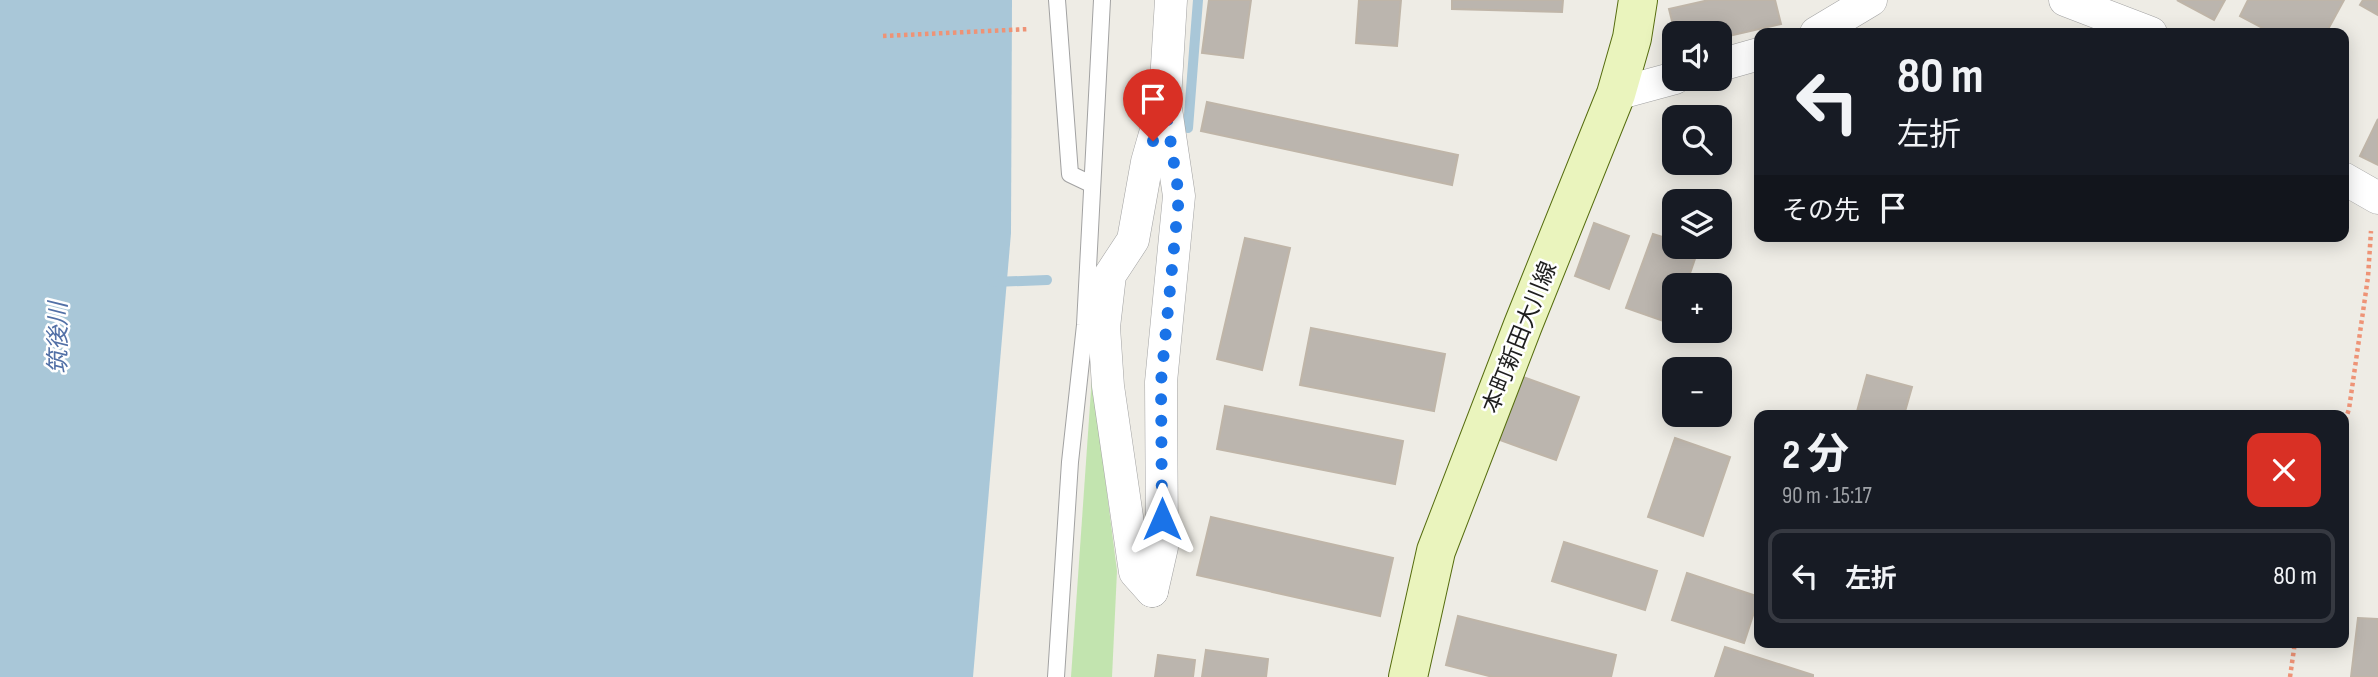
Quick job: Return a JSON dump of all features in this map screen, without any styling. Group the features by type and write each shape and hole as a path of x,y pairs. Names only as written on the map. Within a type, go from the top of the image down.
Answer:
{"main road":[{"name":"本町新田大川線","path":"1408,677 1436,551 1522,325 1616,94 1632,38 1638,0"}],"street":[{"path":"1164,99 1179,196 1161,382 1162,547 1152,592 1135,572 1108,386 1094,326 1110,275 1132,240 1147,162 1164,99 1171,0"},
{"path":"2065,0 2138,28"},
{"path":"1824,28 1862,3"},
{"path":"1732,62 1754,55"},
{"path":"1616,94 1662,82"},
{"path":"2349,185 2374,212"}],"lane":[{"path":"1058,0 1070,174 1091,184"},
{"path":"1056,677 1070,462 1094,326 1091,184 1102,0"}],"path":[{"path":"883,36 1029,29"},
{"path":"2348,410 2368,276 2374,212"},
{"path":"2290,677 2294,648"}],"green space":[{"path":"1092,376 1117,571 1112,677 1071,677"}],"water":[{"name":"筑後川","path":"0,0 1012,0 1011,233 973,677 0,677"}],"building":[{"path":"1209,0 1251,0 1243,58 1202,53"},
{"path":"1359,0 1401,0 1397,46 1356,43"},
{"path":"1452,0 1563,0 1562,12 1452,9"},
{"path":"1709,0 1775,0 1781,24 1754,28 1732,35 1732,21 1672,21 1669,9"},
{"path":"2177,0 2225,0 2214,20"},
{"path":"2248,0 2344,0 2329,28 2263,28 2240,16"},
{"path":"2363,0 2378,0 2378,15 2360,5"},
{"path":"1207,102 1458,155 1452,185 1201,131"},
{"path":"2378,119 2378,165 2360,156"},
{"path":"1594,223 1629,236 1609,289 1575,276"},
{"path":"1653,234 1662,237 1662,259 1695,259 1690,273 1662,273 1662,321 1626,308"},
{"path":"1245,238 1290,248 1262,370 1217,359"},
{"path":"1311,328 1445,354 1434,411 1300,385"},
{"path":"1867,375 1912,387 1905,410 1857,410"},
{"path":"1520,376 1579,397 1556,460 1497,439"},
{"path":"1225,406 1403,441 1395,484 1217,449"},
{"path":"1675,438 1730,457 1703,536 1648,517"},
{"path":"1211,517 1393,558 1380,616 1197,575"},
{"path":"1564,542 1657,571 1645,610 1552,581"},
{"path":"1687,573 1754,595 1754,612 1744,643 1672,620"},
{"path":"1458,616 1616,655 1611,677 1493,677 1446,665"},
{"path":"2358,618 2378,619 2378,677 2351,677"},
{"path":"1725,647 1813,675 1813,677 1715,677"},
{"path":"1206,650 1268,659 1266,677 1202,677"},
{"path":"1158,655 1195,660 1193,677 1155,677"}],"waterway":[{"path":"1188,128 1198,0"},
{"path":"994,282 1047,280"}],"route":[{"path":"1153,141 1164,99 1179,196 1161,382 1162,519"}]}
